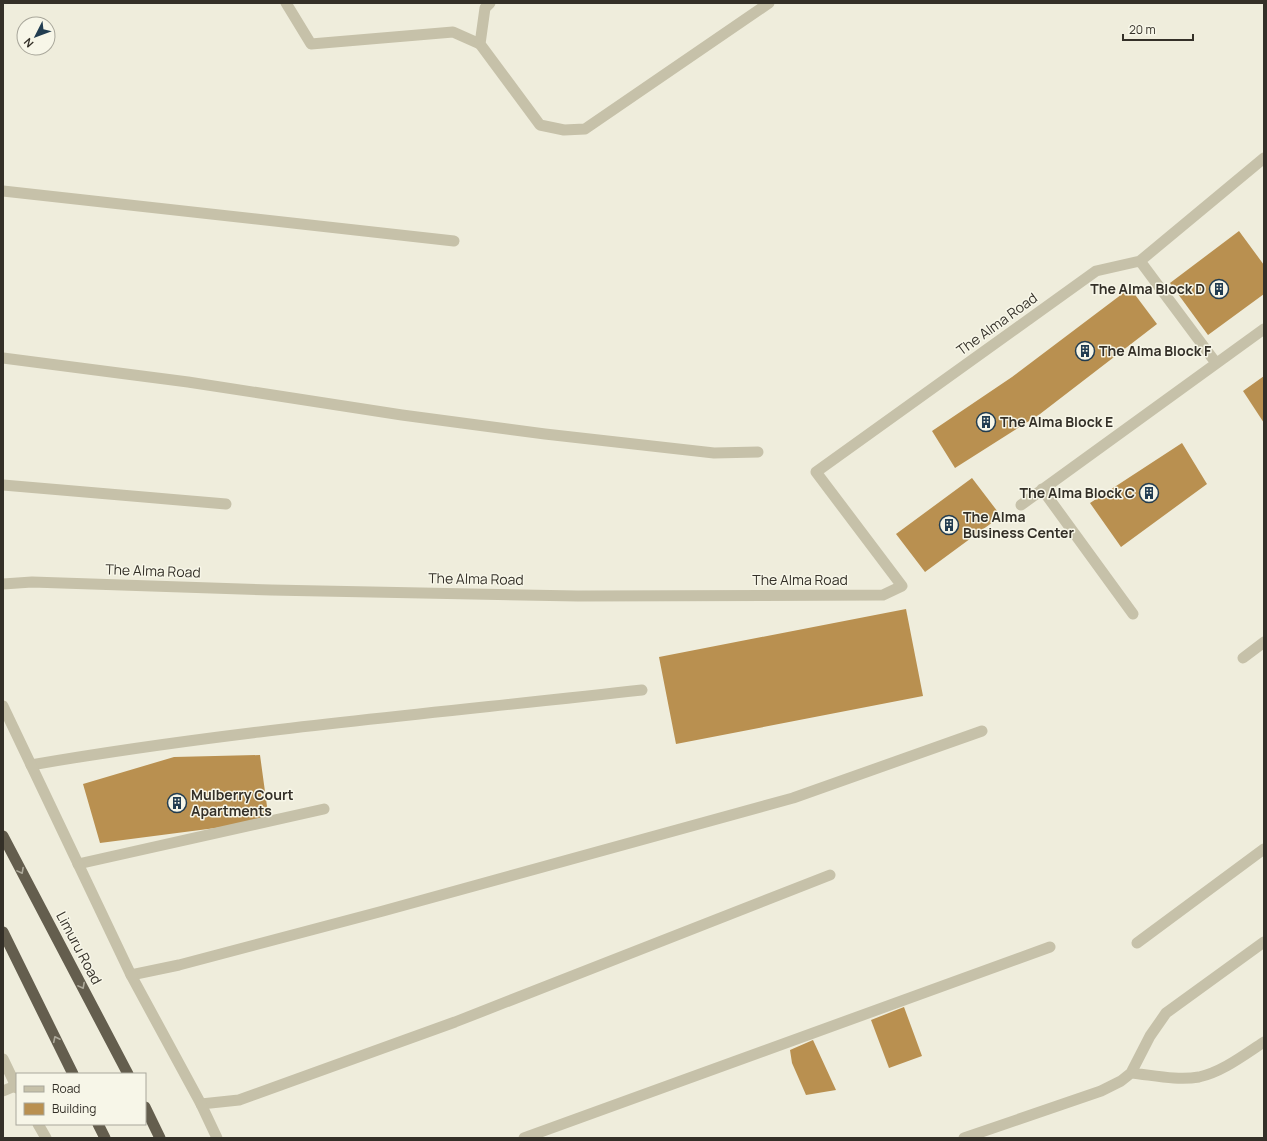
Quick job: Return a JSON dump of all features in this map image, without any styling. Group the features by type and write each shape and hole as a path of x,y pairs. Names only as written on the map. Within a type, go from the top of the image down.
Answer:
{"highway":[{"name":"Limuru Road","path":"3,836 127,1073"},
{"path":"3,932 73,1073"},
{"path":"146,1108 160,1138"},
{"path":"98,1125 105,1138"}],"street":[{"path":"286,3 311,44 453,32 480,44 540,125 564,130 585,129 768,3"},
{"path":"480,44 485,8 490,3"},
{"name":"The Alma Road","path":"3,584 32,582 279,590 578,596 883,595 902,586 816,472 1096,271 1140,261 1264,158"},
{"path":"3,191 454,241"},
{"path":"1140,261 1216,363"},
{"path":"1021,505 1264,329"},
{"path":"3,358 188,382 402,415 544,434 714,453 758,452"},
{"path":"3,485 226,504"},
{"path":"1042,489 1133,614"},
{"path":"1243,658 1264,642"},
{"path":"31,765 98,754 261,733 642,690"},
{"path":"3,706 131,975 201,1104 217,1138"},
{"path":"131,975 179,965 383,911 793,798 982,731"},
{"path":"78,864 324,809"},
{"path":"1137,943 1264,849"},
{"path":"201,1104 239,1100 455,1022 830,875"},
{"path":"964,1138 1101,1091 1121,1081 1131,1073 1150,1036 1166,1013 1264,942"},
{"path":"524,1138 1050,947"},
{"path":"1131,1073 1171,1078 1199,1077 1227,1065 1264,1042"},
{"path":"3,1059 16,1087 3,1091"},
{"path":"39,1125 46,1138"}],"building":[{"name":"The Alma Block D","path":"1239,231 1264,265 1264,294 1208,335 1170,283"},
{"name":"The Alma Block F","path":"1130,288 1157,324 1040,414 955,468 932,431 1012,377"},
{"path":"1264,376 1264,423 1243,391"},
{"name":"The Alma Block C","path":"1182,443 1207,484 1121,547 1090,503"},
{"name":"The Alma Business Center","path":"972,478 1001,516 925,572 896,534"},
{"path":"906,609 923,696 676,744 659,657"},
{"name":"Mulberry Court Apartments","path":"260,755 269,821 100,843 83,784 174,757"},
{"path":"904,1007 922,1056 889,1068 871,1020"},
{"path":"813,1040 836,1090 806,1095 792,1063 790,1050"}],"place":[{"name":"The Alma Block D","path":"1219,289"},
{"name":"The Alma Block F","path":"1085,351"},
{"name":"The Alma Block E","path":"986,422"},
{"name":"The Alma Block C","path":"1149,493"},
{"name":"The Alma Business Center","path":"949,525"},
{"name":"Mulberry Court Apartments","path":"177,803"}]}
